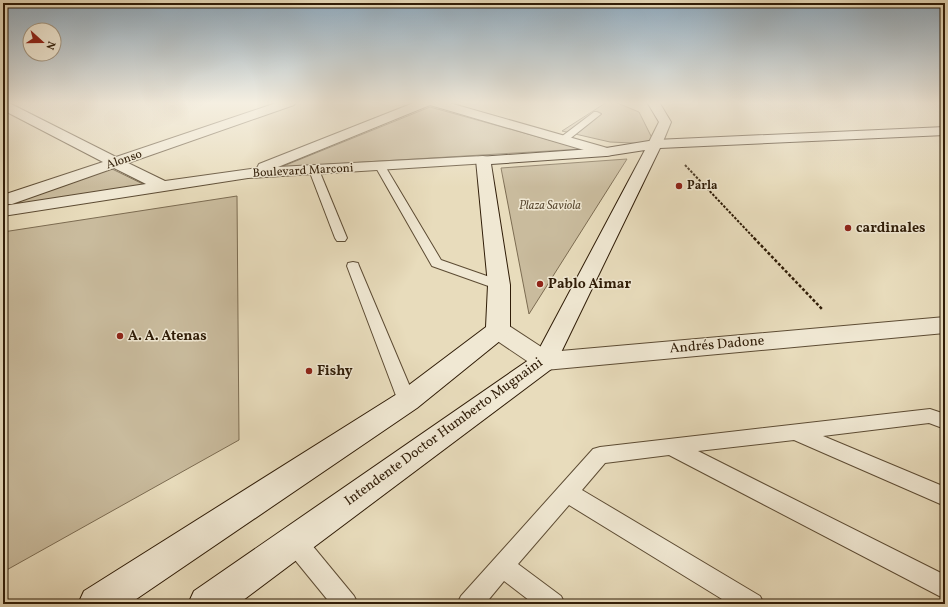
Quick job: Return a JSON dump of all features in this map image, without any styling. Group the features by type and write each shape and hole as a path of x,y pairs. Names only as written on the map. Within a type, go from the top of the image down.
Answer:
{"street":[{"path":"53,130 162,186"},
{"name":"Alonso","path":"3,201 208,130"},
{"path":"248,174 356,130"},
{"path":"531,130 606,152"},
{"name":"Intendente Doctor Humberto Mugnaini","path":"207,604 545,361 661,130"},
{"name":"Boulevard Marconi","path":"3,211 248,174 945,131"},
{"name":"Boulevard Marconi","path":"652,149 675,154 945,142"},
{"path":"482,160 499,285 498,330"},
{"name":"Andrés Dadone","path":"545,361 945,325"},
{"path":"498,330 545,361"},
{"path":"97,604 407,401 498,330"}],"lane":[{"path":"564,140 577,130"},
{"path":"380,166 436,263 499,285"},
{"path":"314,170 341,238"},
{"path":"353,266 407,401"},
{"path":"469,604 600,455 930,416 945,422"},
{"path":"795,432 945,497"},
{"path":"671,447 945,587"},
{"path":"568,493 752,604"},
{"path":"294,541 346,604"},
{"path":"502,566 553,604"}],"path":[{"path":"675,154 712,196 846,334"}],"green space":[{"path":"372,130 514,130 582,149 281,167"},
{"path":"648,130 655,144 610,142 562,131"},
{"name":"Plaza Saviola","path":"627,159 529,314 501,168"},
{"path":"110,168 145,185 3,207 3,204"},
{"name":"A. A. Atenas","path":"237,196 239,440 3,572 3,232"}],"place":[{"name":"Parla","path":"679,186"},
{"name":"cardinales","path":"848,228"},
{"name":"Pablo Aimar","path":"540,284"},
{"name":"A. A. Atenas","path":"120,336"},
{"name":"Fishy","path":"309,371"}]}
